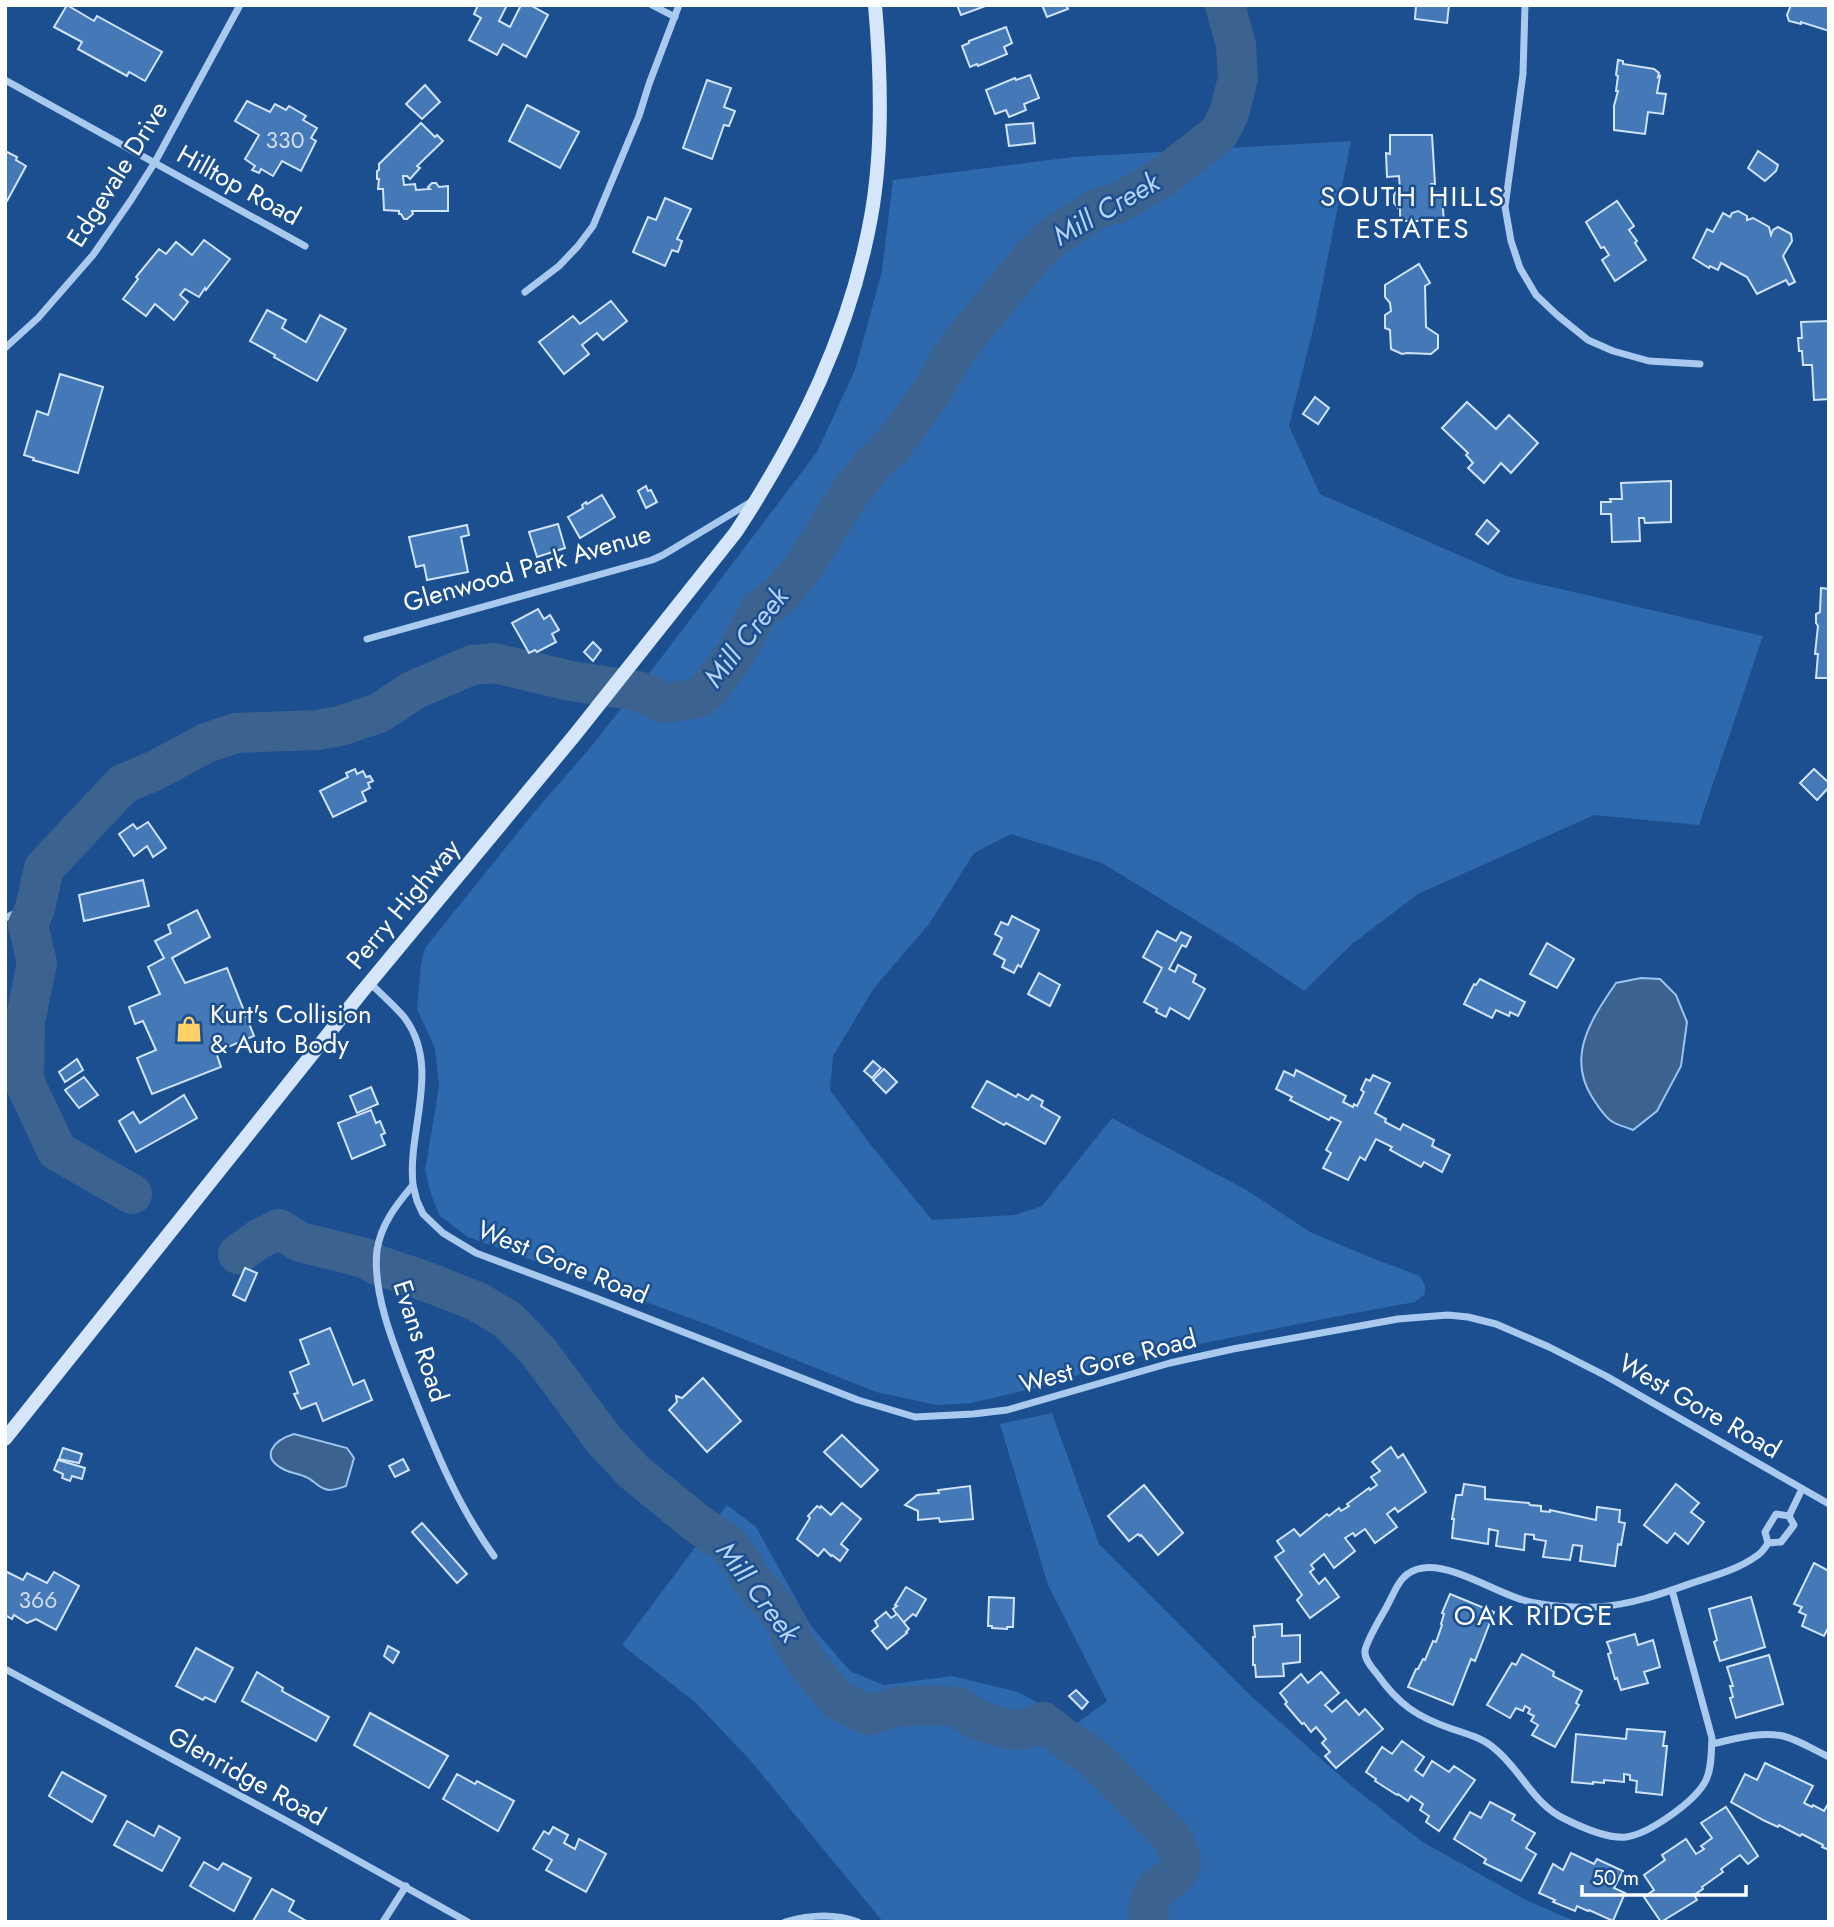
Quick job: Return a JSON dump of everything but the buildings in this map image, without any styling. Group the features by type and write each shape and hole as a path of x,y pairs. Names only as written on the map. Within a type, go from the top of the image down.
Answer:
{"main road":[{"name":"Glenwood Park Avenue","path":"757,498 800,426 823,376 840,334 860,266 871,215 878,149 875,5"},
{"name":"Perry Highway","path":"5,1439 370,983 574,736 736,532 757,498"}],"street":[{"name":"Edgevale Drive","path":"5,348 38,318 93,255 131,201 240,5"},
{"path":"652,5 675,17"},
{"path":"525,292 569,257 593,226 625,154 679,5"},
{"path":"1525,5 1523,74 1505,207 1511,241 1520,268 1536,295 1588,340 1613,351 1649,361 1700,364"},
{"name":"Hilltop Road","path":"5,80 305,246"},
{"name":"Glenwood Park Avenue","path":"367,639 652,560 757,498"},
{"path":"370,983 404,1017 420,1053 422,1087 412,1151 413,1185"},
{"name":"Evans Road","path":"413,1185 389,1215 382,1232 377,1250 381,1299 405,1374 449,1482 470,1521 494,1556"},
{"name":"West Gore Road","path":"413,1185 423,1214 443,1233 476,1253 858,1401 915,1416 1007,1410 1170,1363 1233,1349 1398,1319 1448,1315 1496,1324 1549,1347 1606,1376 1829,1504"},
{"path":"1789,1516 1802,1489"},
{"path":"1768,1543 1765,1532 1776,1514 1789,1516"},
{"path":"1672,1590 1712,1738 1711,1762 1706,1781 1679,1810 1639,1833 1623,1837 1591,1831 1553,1813 1540,1802 1508,1761 1493,1747 1470,1734 1450,1728 1405,1707 1390,1693 1366,1657 1365,1650 1403,1577 1410,1572 1435,1568 1525,1601 1563,1606 1596,1607 1617,1604 1672,1590 1737,1568 1761,1552 1768,1543 1781,1542 1794,1525 1789,1516"},
{"name":"Glenridge Road","path":"5,1669 468,1922"},
{"path":"1712,1744 1773,1735 1786,1737 1829,1757"},
{"path":"383,1922 406,1886"},
{"path":"785,1922 828,1915 858,1922"}],"shaded area":[{"path":"1351,141 1315,321 1289,426 1320,494 1509,577 1763,636 1699,825 1594,815 1418,894 1352,944 1304,991 1238,946 1102,863 1011,834 974,853 929,924 874,988 833,1056 830,1090 932,1220 1014,1215 1042,1206 1112,1118 1248,1191 1310,1232 1420,1276 1425,1286 1425,1294 1415,1302 1144,1355 1036,1388 971,1403 936,1405 876,1392 706,1324 468,1237 440,1216 425,1171 439,1087 435,1048 417,1009 425,948 536,810 590,748 817,452 855,370 882,271 893,180 1073,157"},
{"path":"1641,978 1660,979 1676,995 1687,1022 1681,1066 1657,1111 1633,1130 1618,1125 1604,1114 1592,1097 1581,1067 1585,1038 1598,1010 1616,983"},
{"path":"1052,1413 1099,1544 1251,1696 1347,1782 1421,1841 1528,1901 1577,1922 883,1922 750,1760 695,1702 622,1645 727,1505 756,1527 811,1626 850,1671 884,1685 952,1676 1018,1692 1076,1724 1107,1701 1048,1585 1000,1424"},
{"path":"294,1434 347,1448 354,1458 346,1486 327,1490 306,1477 287,1471 272,1460 272,1449 275,1445"}],"waterway":[{"name":"Mill Creek","path":"132,1194 57,1151 24,1081 25,1022 37,963 28,925 35,908 44,868 123,784 206,743 236,733 317,730 340,726 379,713 414,690 472,665 494,663 571,681 638,691 666,703 698,698 709,689 735,654 759,611 782,593 802,569 850,493 911,421 965,338 1036,253 1055,235 1100,207 1116,204 1160,179 1219,133 1229,114 1238,78 1236,45 1225,5"},
{"name":"Mill Creek","path":"5,918 36,904"},
{"name":"Mill Creek","path":"238,1254 279,1229 300,1242 365,1258 377,1265 478,1302 508,1320 538,1351 604,1440 634,1472 699,1525 728,1544 750,1578 780,1613 804,1658 836,1699 868,1715 899,1706 939,1706 959,1707 975,1719 1007,1729 1022,1730 1043,1722 1094,1758 1170,1835 1178,1851 1181,1862 1179,1870 1153,1895 1148,1910 1150,1922"}],"place":[{"name":"Kurt's Collision & Auto Body","path":"189,1029"}],"district":[{"name":"SOUTH HILLS ESTATES","path":"1413,212"},
{"name":"OAK RIDGE","path":"1534,1615"}]}
